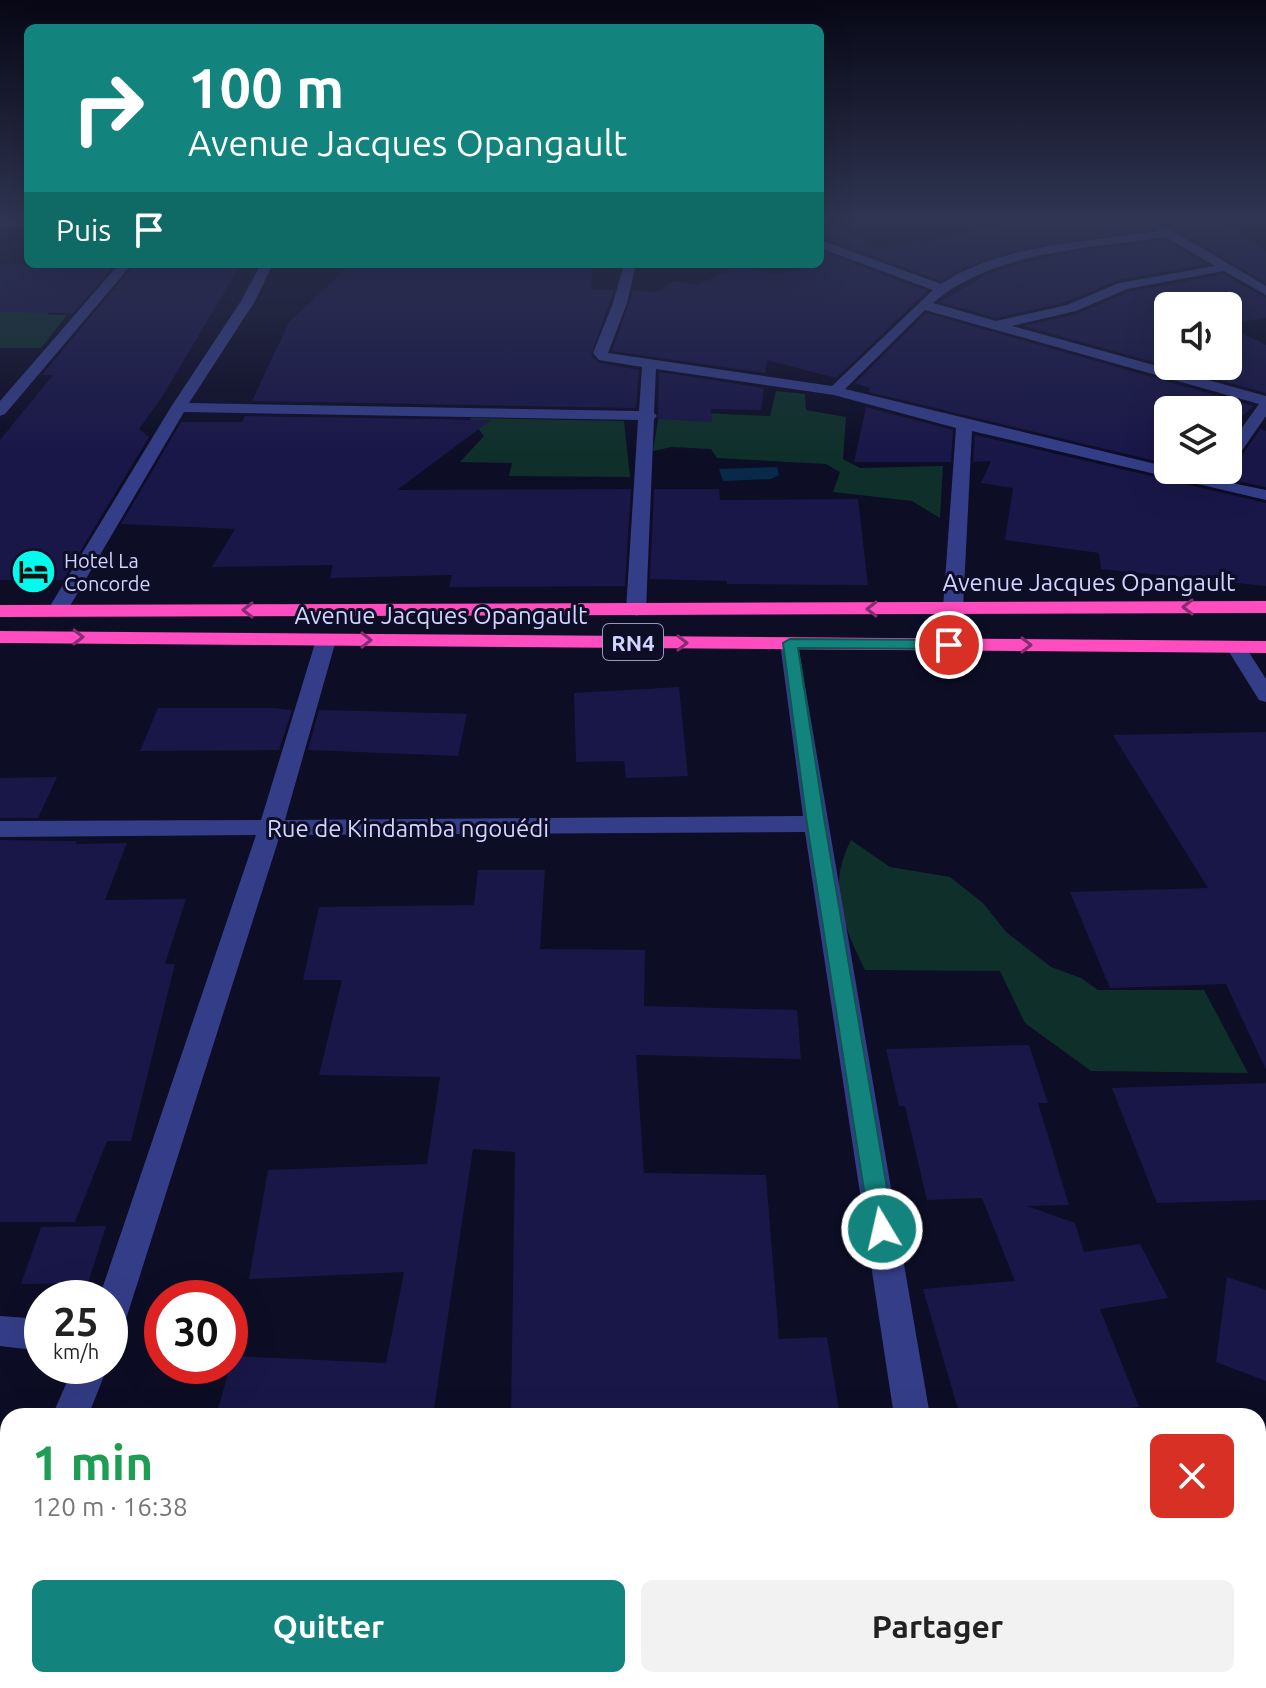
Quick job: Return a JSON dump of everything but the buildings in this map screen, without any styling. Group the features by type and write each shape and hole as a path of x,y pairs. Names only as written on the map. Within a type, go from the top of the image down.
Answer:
{"highway":[{"name":"Avenue Jacques Opangault","path":"0,611 1266,607"},
{"name":"Avenue Jacques Opangault","path":"0,637 1266,647"}],"street":[{"path":"0,411 98,297"},
{"path":"57,611 179,407 250,297"},
{"path":"622,297 600,353 614,359 835,391 964,425 1154,463"},
{"path":"835,391 933,297"},
{"path":"998,325 1071,308 1098,297"},
{"path":"924,305 1266,403 1242,438"},
{"path":"636,610 649,416 649,363"},
{"path":"179,407 649,416"},
{"path":"953,608 964,425"},
{"path":"1237,484 1266,495"},
{"path":"122,1280 270,829 326,640"},
{"path":"790,643 816,824 911,1408"},
{"path":"1236,647 1266,696"},
{"name":"Rue de Kindamba ngouédi","path":"0,829 816,824"},
{"path":"0,1331 24,1333"},
{"path":"73,1408 83,1384"}],"green space":[{"path":"0,312 67,315 41,348 0,348"},
{"path":"776,391 805,394 806,410 846,417 843,459 860,468 943,466 940,518 912,501 833,492 840,472 826,464 717,458 711,449 672,447 653,451 660,408 770,416"},
{"path":"470,418 624,421 630,477 509,476 512,463 460,462 484,436"},
{"path":"851,840 890,867 950,877 983,903 1006,932 1051,967 1081,978 1098,990 1204,990 1248,1073 1091,1071 1025,1023 1000,971 865,970 850,938 839,891 840,874"}],"water":[{"path":"777,467 779,475 771,479 723,481 719,469"}],"place":[{"name":"Hotel La Concorde","path":"33,571"}],"route":[{"path":"882,1229 790,643 949,645"}]}
